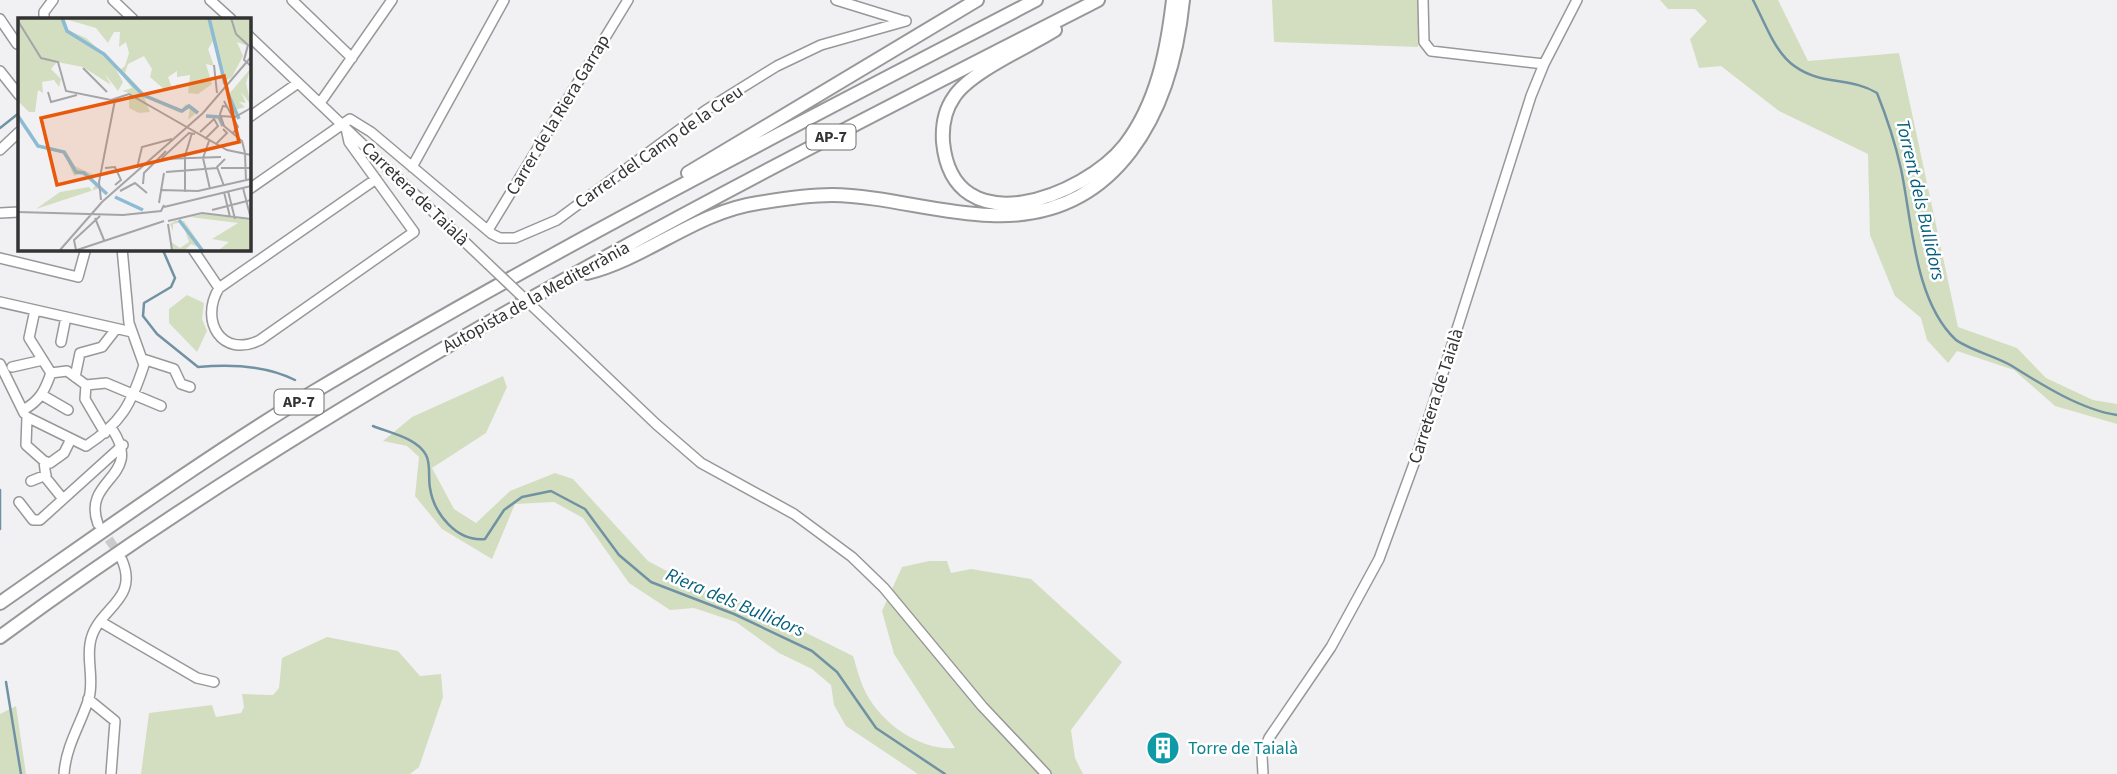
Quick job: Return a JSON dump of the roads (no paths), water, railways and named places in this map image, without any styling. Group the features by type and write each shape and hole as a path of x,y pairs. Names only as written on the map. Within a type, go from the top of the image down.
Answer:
{"highway":[{"path":"611,222 738,140 853,77 977,0"},
{"name":"Autopista de la Mediterrània","path":"0,603 116,521 308,396 611,222 1036,0"},
{"name":"Autopista de la Mediterrània","path":"0,637 137,541 326,418 566,279 775,166 1098,0"},
{"path":"1103,0 975,77 953,98 943,121 945,157 958,180 978,197 1004,205 1035,202 1059,194 1088,178 1117,155 1133,132 1155,89 1167,51 1173,0"},
{"path":"566,279 607,268 686,228 754,204 832,195 992,216 1054,206 1078,196 1119,164 1147,131 1171,73 1184,0"}],"street":[{"path":"44,18 53,0"},
{"path":"113,0 132,18"},
{"path":"210,0 230,18"},
{"path":"292,0 352,58"},
{"path":"320,103 392,0"},
{"path":"412,167 504,0"},
{"name":"Carrer de la Riera Garrap","path":"490,232 628,0"},
{"name":"Carrer del Camp de la Creu","path":"490,232 500,238 515,238 557,219 706,110 778,66 821,45 906,21 838,0"},
{"path":"1423,0 1424,42 1431,51 1544,64"},
{"name":"Carretera de Taialà","path":"1263,774 1262,756 1269,738 1331,647 1379,559 1416,458 1544,64 1577,0"},
{"path":"0,19 17,44"},
{"name":"Carretera de Taialà","path":"250,40 299,83 693,457 803,519 862,565 982,706 1046,774"},
{"path":"0,71 18,94"},
{"path":"250,117 299,83"},
{"name":"Carretera de Taialà","path":"344,126 350,120 357,121 490,232"},
{"path":"250,189 344,126 349,142 376,178 414,232 260,340 243,346 223,338 212,322 211,305 219,288 376,178"},
{"path":"0,150 18,133"},
{"path":"0,213 18,212"},
{"path":"0,258 78,277 85,250"},
{"path":"25,414 86,446 109,431 131,396 144,365 132,332 122,250"},
{"path":"193,250 219,288"},
{"path":"0,302 132,332"},
{"path":"35,310 29,338 51,373"},
{"path":"61,342 66,317"},
{"path":"71,374 79,353 102,347 116,329"},
{"path":"143,359 174,369 181,384 190,387"},
{"path":"12,367 43,360"},
{"path":"0,366 25,414 26,445 44,461 51,463 64,453 71,439"},
{"path":"51,373 71,374 86,385 106,383 131,396 161,405"},
{"path":"25,414 42,395 51,373"},
{"path":"86,385 85,399 123,447 122,459 95,500 94,514 98,524"},
{"path":"42,395 68,410"},
{"path":"19,502 33,520 40,520 123,447"},
{"path":"44,461 46,475 63,499"},
{"path":"32,481 46,475"},
{"path":"64,774 69,746 88,699 92,674 90,645 101,622 126,589 129,576 122,560"},
{"path":"101,622 197,678 214,682"},
{"path":"88,699 112,715 115,720 111,774"}],"waterway":[{"name":"Torrent dels Bullidors","path":"1753,0 1773,41 1789,62 1814,76 1860,86 1877,93 1899,159 1923,282 1941,323 1955,339 2005,362 2076,402 2117,415"},
{"name":"Riera dels Bullidors","path":"0,128 18,114"},
{"name":"Riera dels Bullidors","path":"163,250 175,278 171,287 144,303 143,316 157,334 198,367 247,367 272,371 295,380"},
{"name":"Riera dels Bullidors","path":"373,426 402,437 422,449 428,459 432,498 442,516 456,531 475,539 485,539 504,510 522,497 551,491 585,509 619,555 651,582 734,614 812,651 837,672 876,728 945,774"},
{"path":"0,490 0,529"},
{"path":"6,682 21,774"}],"tunnel":[{"path":"101,528 121,557"}],"place":[{"name":"Torre de Taialà","path":"1163,748"}]}
